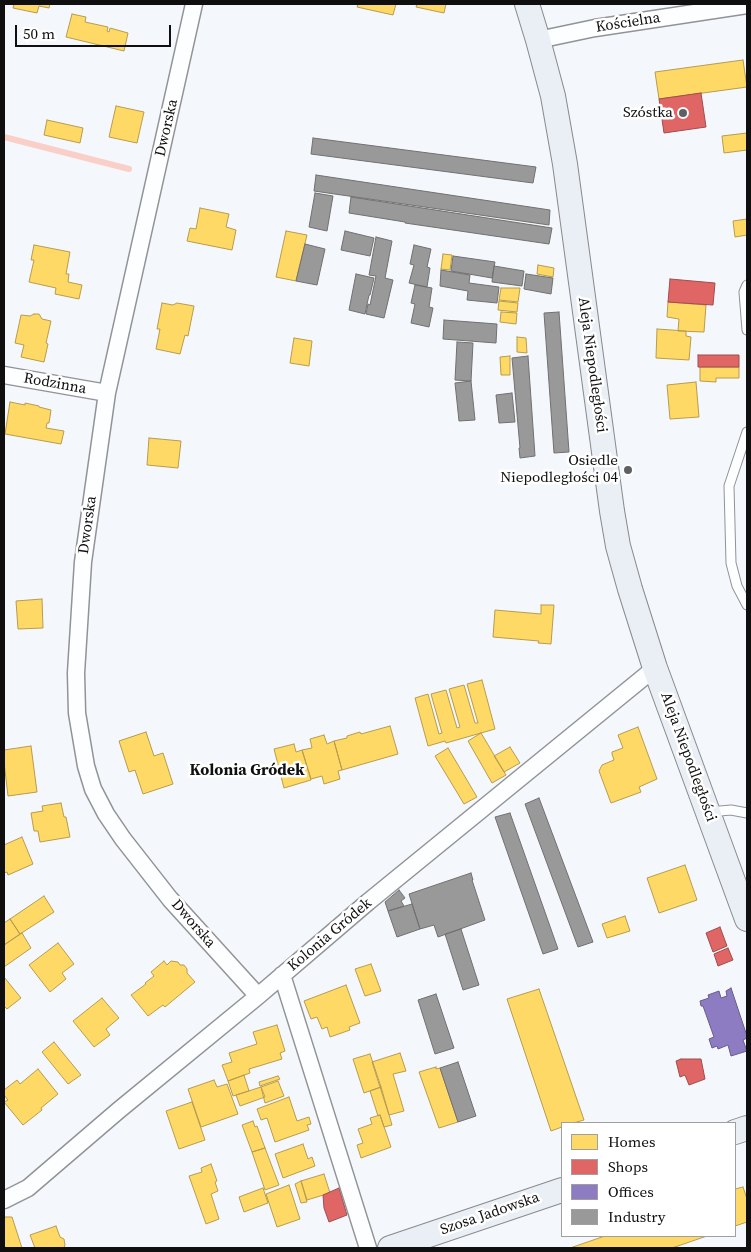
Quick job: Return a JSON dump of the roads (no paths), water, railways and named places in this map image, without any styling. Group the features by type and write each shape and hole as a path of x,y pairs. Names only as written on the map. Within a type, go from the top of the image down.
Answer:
{"main road":[{"name":"Aleja Niepodległości","path":"527,4 553,96 566,164 614,528 623,567 655,668 747,919"},
{"name":"Szosa Jadowska","path":"390,1248 561,1190"}],"street":[{"name":"Dworska","path":"194,4 107,393 83,562 76,673 77,713 86,766 106,814 170,899 258,996"},
{"name":"Kościelna","path":"538,40 595,28 747,6"},
{"name":"Rodzinna","path":"4,375 107,393"},
{"name":"Kolonia Gródek","path":"4,1200 28,1188 118,1110 258,996 368,902 655,668"},
{"path":"282,975 368,1248"}],"lane":[{"path":"747,285 744,292 747,330"},
{"path":"747,432 729,486 731,563 737,586 747,605"},
{"path":"709,812 731,810 747,813"}],"waterway":[{"path":"4,137 129,169"}],"place":[{"name":"Szóstka","path":"683,113"},
{"name":"Osiedle Niepodległości 04","path":"628,470"}],"district":[{"name":"Kolonia Gródek","path":"247,771"}]}
